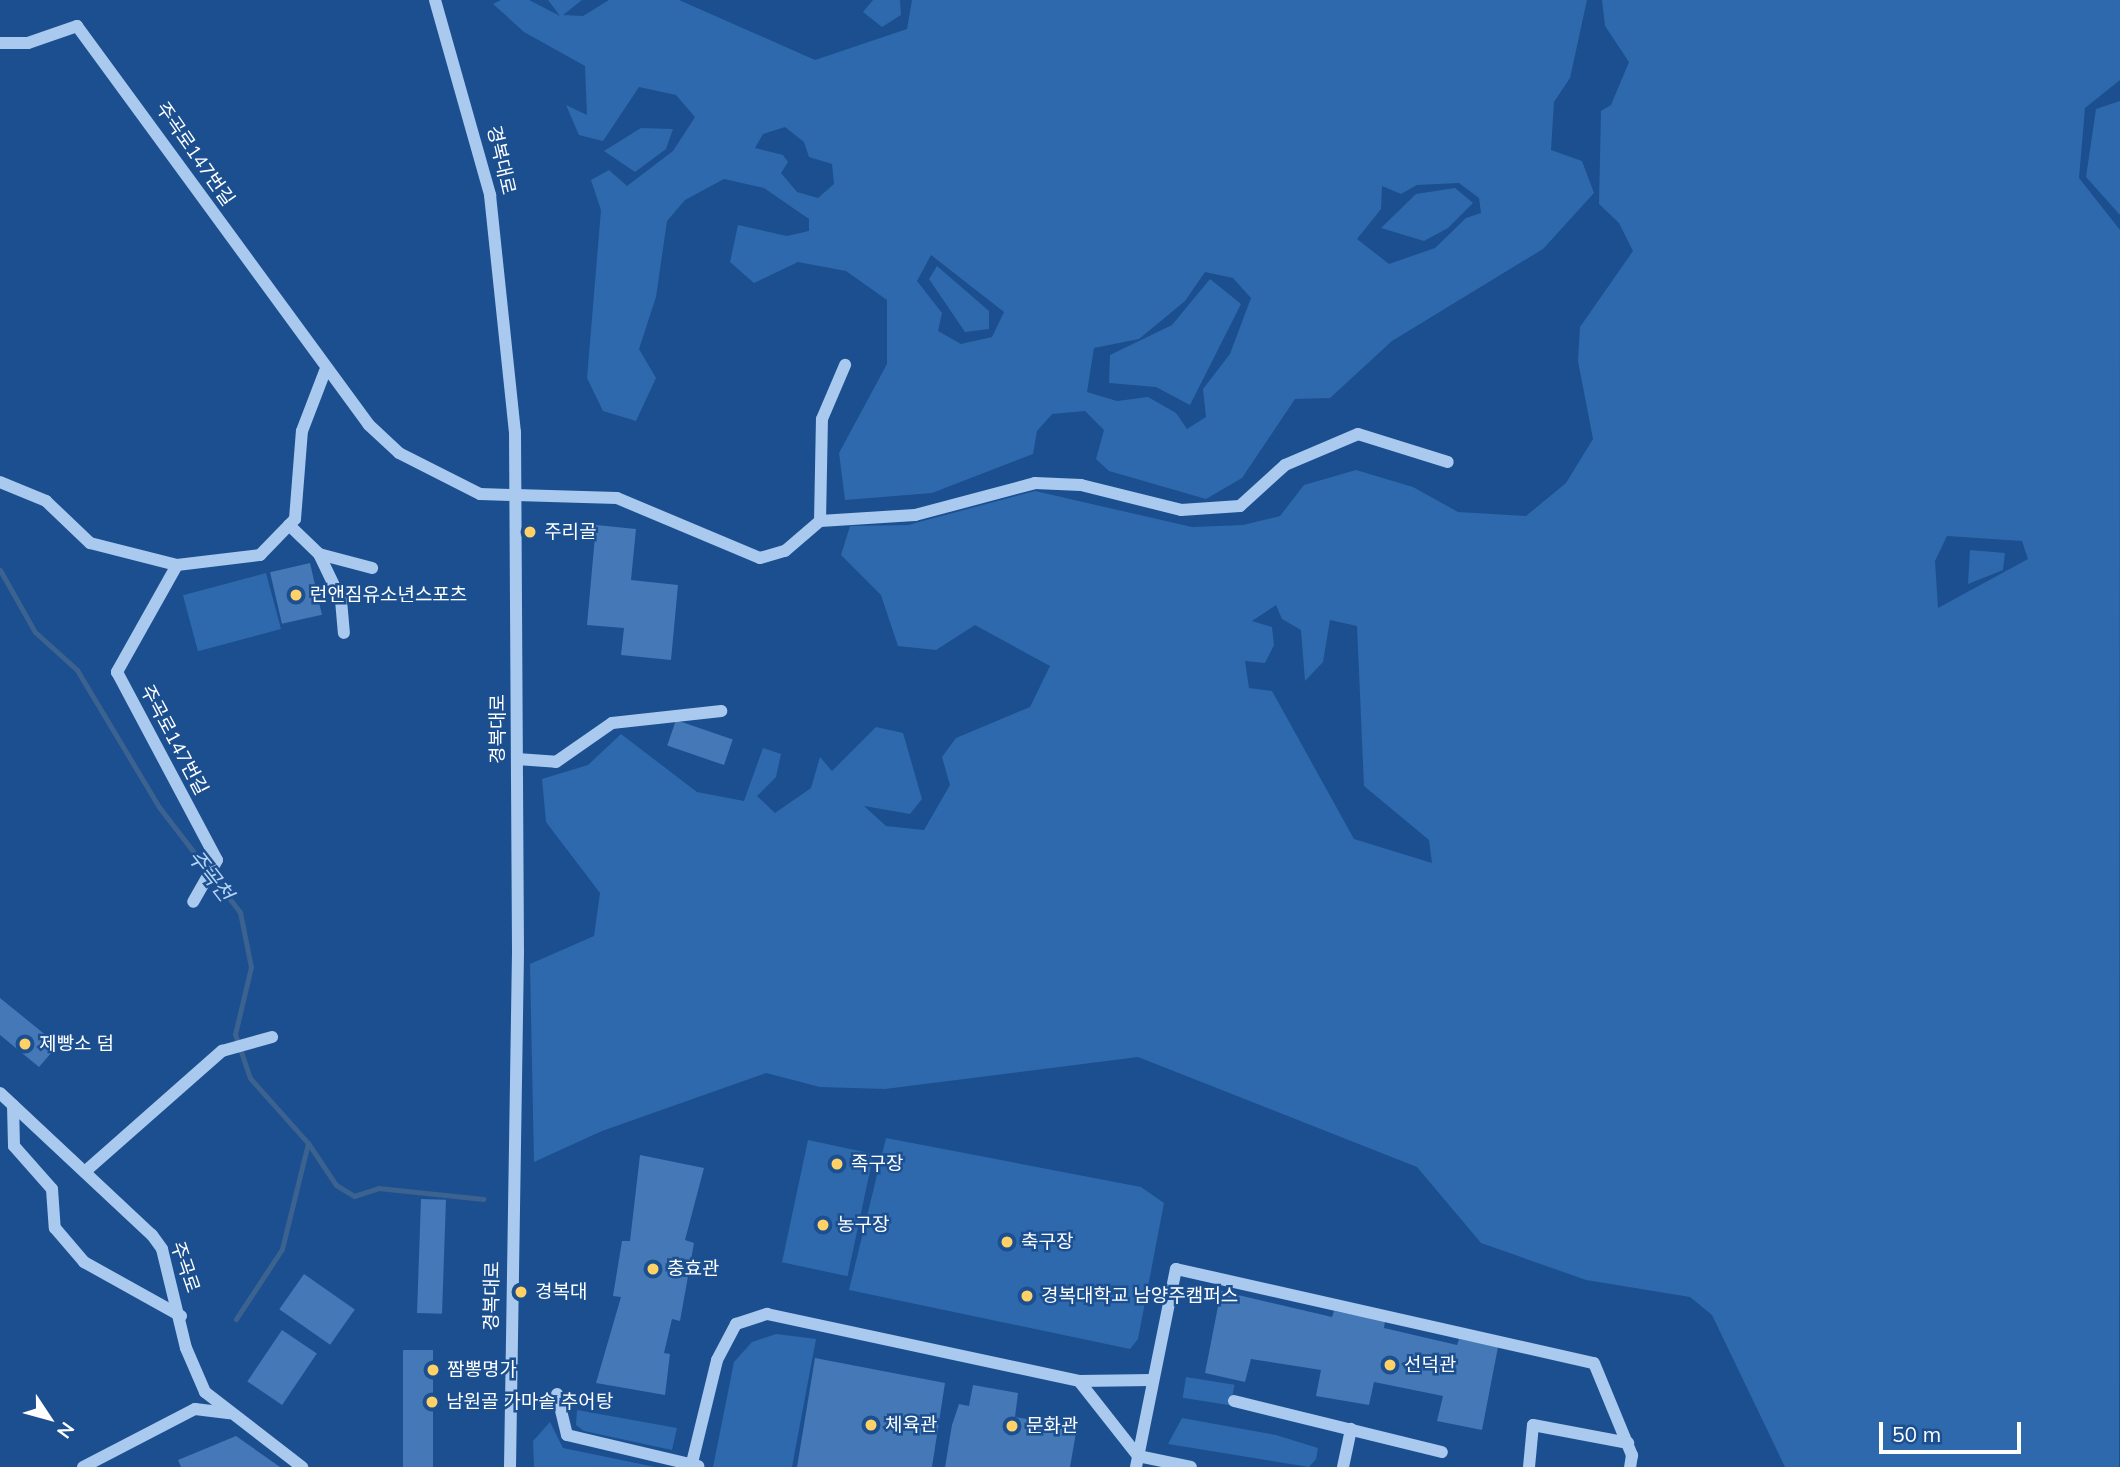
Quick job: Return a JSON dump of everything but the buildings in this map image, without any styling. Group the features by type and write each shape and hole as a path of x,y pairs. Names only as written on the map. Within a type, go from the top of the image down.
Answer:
{"street":[{"name":"경복대로","path":"435,0 492,207 504,291 516,498 517,760 510,1467"},
{"name":"주곡로147번길","path":"0,43 28,43 77,26 326,370 399,453 480,494 516,498 617,498 760,558 785,551 820,520"},
{"path":"845,365 822,419 820,520 915,515 1035,483 1081,485 1181,510 1240,506 1285,466 1358,434 1448,462"},
{"path":"0,482 46,501 90,543 177,565 260,555 295,519 302,431 326,370"},
{"path":"289,526 319,554 341,600 345,633"},
{"path":"319,554 372,568"},
{"name":"주곡로147번길","path":"177,565 117,672 217,860 206,886 193,902"},
{"path":"517,760 556,762 612,723 721,711"},
{"path":"88,1169 222,1051 253,1047 272,1037"},
{"name":"주곡로","path":"0,1093 88,1169 162,1250 198,1380 230,1413 302,1467"},
{"path":"13,1105 14,1146 52,1189 55,1228 84,1262 181,1316"},
{"path":"1137,1462 1176,1269 1594,1363 1628,1443 1630,1467"},
{"path":"557,1394 567,1435 694,1466 717,1360 736,1324 767,1314 1079,1381 1152,1380"},
{"path":"1079,1381 1137,1462 1191,1467"},
{"path":"1234,1401 1442,1451"},
{"path":"83,1467 195,1409 230,1413"},
{"path":"1530,1467 1533,1425 1628,1443"},
{"path":"1343,1467 1351,1429"}],"shaded area":[{"path":"501,0 529,0 560,16 548,0 582,0 563,15 583,16 609,0 679,0 815,60 907,29 912,0 1587,0 1570,78 1554,102 1551,150 1582,161 1594,193 1543,249 1392,341 1330,398 1295,399 1242,478 1206,499 1109,471 1096,459 1104,430 1085,411 1052,414 1037,431 1033,454 932,493 845,500 839,453 887,364 887,300 846,271 798,262 754,283 730,262 738,225 787,236 809,231 809,219 764,188 724,179 685,200 667,221 656,297 639,349 656,378 636,421 603,411 587,378 601,210 591,180 609,170 627,186 673,151 695,117 676,95 639,87 603,141 579,135 566,105 587,115 585,66 524,32 493,4","holes":["785,127 804,142 809,157 832,164 834,184 818,198 797,192 781,173 788,162 783,155 755,148 763,134","1459,183 1479,198 1481,213 1466,218 1435,248 1389,264 1357,239 1381,209 1382,186 1401,194 1417,185","931,255 1004,312 992,337 961,344 938,331 942,313 917,281","1205,272 1233,278 1251,298 1230,354 1203,389 1206,417 1187,429 1176,413 1148,397 1117,401 1087,392 1094,348 1139,339 1185,301"]},
{"path":"873,0 900,0 901,15 882,27 863,12"},
{"path":"1602,0 2120,0 2120,80 2085,108 2079,178 2120,230 2119,1467 1785,1467 1712,1315 1690,1297 1586,1280 1481,1243 1417,1167 1138,1057 885,1089 820,1087 766,1073 602,1131 534,1162 530,964 594,936 600,893 546,822 542,779 588,765 621,734 697,792 744,801 763,748 781,754 776,777 757,796 775,813 811,788 820,757 832,771 876,727 903,733 922,799 910,814 864,806 886,826 924,830 950,785 942,757 956,738 1030,707 1050,666 975,625 936,650 898,646 881,595 841,555 850,526 908,525 1035,491 1192,527 1243,525 1280,516 1304,485 1356,470 1413,487 1458,512 1526,516 1566,483 1593,439 1578,361 1580,327 1633,251 1619,223 1599,204 1601,111 1611,105 1629,62 1605,26","holes":["1947,536 2022,541 2028,559 1938,608 1935,561","1276,605 1282,619 1301,630 1305,681 1323,662 1330,620 1357,626 1364,786 1429,840 1432,863 1354,839 1272,691 1249,688 1245,661 1265,663 1274,645 1272,627 1252,621"]},
{"path":"2120,101 2120,215 2086,177 2096,109"},
{"path":"641,128 673,129 666,149 635,172 604,151"},
{"path":"1455,188 1473,203 1448,228 1424,241 1381,228 1416,194"},
{"path":"937,266 989,311 989,329 965,332 929,279"},
{"path":"1210,279 1241,304 1190,405 1156,387 1109,383 1110,355 1172,325"},
{"path":"1970,550 2005,553 2003,570 1968,584"},
{"path":"266,573 281,629 198,651 183,595"},
{"name":"축구장","path":"886,1138 1141,1187 1164,1203 1138,1339 1130,1349 849,1290"},
{"name":"농구장","path":"808,1140 874,1154 848,1276 782,1262"},
{"path":"776,1334 816,1339 792,1467 713,1467 734,1362 752,1342"},
{"path":"1186,1377 1234,1385 1231,1405 1183,1398"},
{"path":"577,1410 677,1428 672,1450 584,1431 576,1425"},
{"path":"1182,1418 1276,1435 1318,1448 1316,1459 1309,1467 1168,1444"},
{"path":"550,1422 563,1448 655,1467 534,1467 533,1441"}],"waterway":[{"name":"주곡천","path":"0,570 35,632 77,670 159,807 240,912 251,967 235,1034 250,1078 308,1143 282,1249 236,1319"},
{"path":"308,1143 336,1185 354,1196 378,1188 483,1199"}],"place":[{"name":"주리골","path":"530,532"},
{"name":"런앤짐유소년스포츠","path":"296,595"},
{"name":"제빵소 덤","path":"25,1044"},
{"name":"족구장","path":"837,1164"},
{"name":"농구장","path":"823,1225"},
{"name":"축구장","path":"1007,1242"},
{"name":"충효관","path":"653,1269"},
{"name":"경복대","path":"521,1292"},
{"name":"경복대학교 남양주캠퍼스","path":"1027,1296"},
{"name":"선덕관","path":"1390,1365"},
{"name":"짬뽕명가","path":"433,1370"},
{"name":"남원골 가마솥 추어탕","path":"432,1402"},
{"name":"체육관","path":"871,1425"},
{"name":"문화관","path":"1012,1426"}]}
